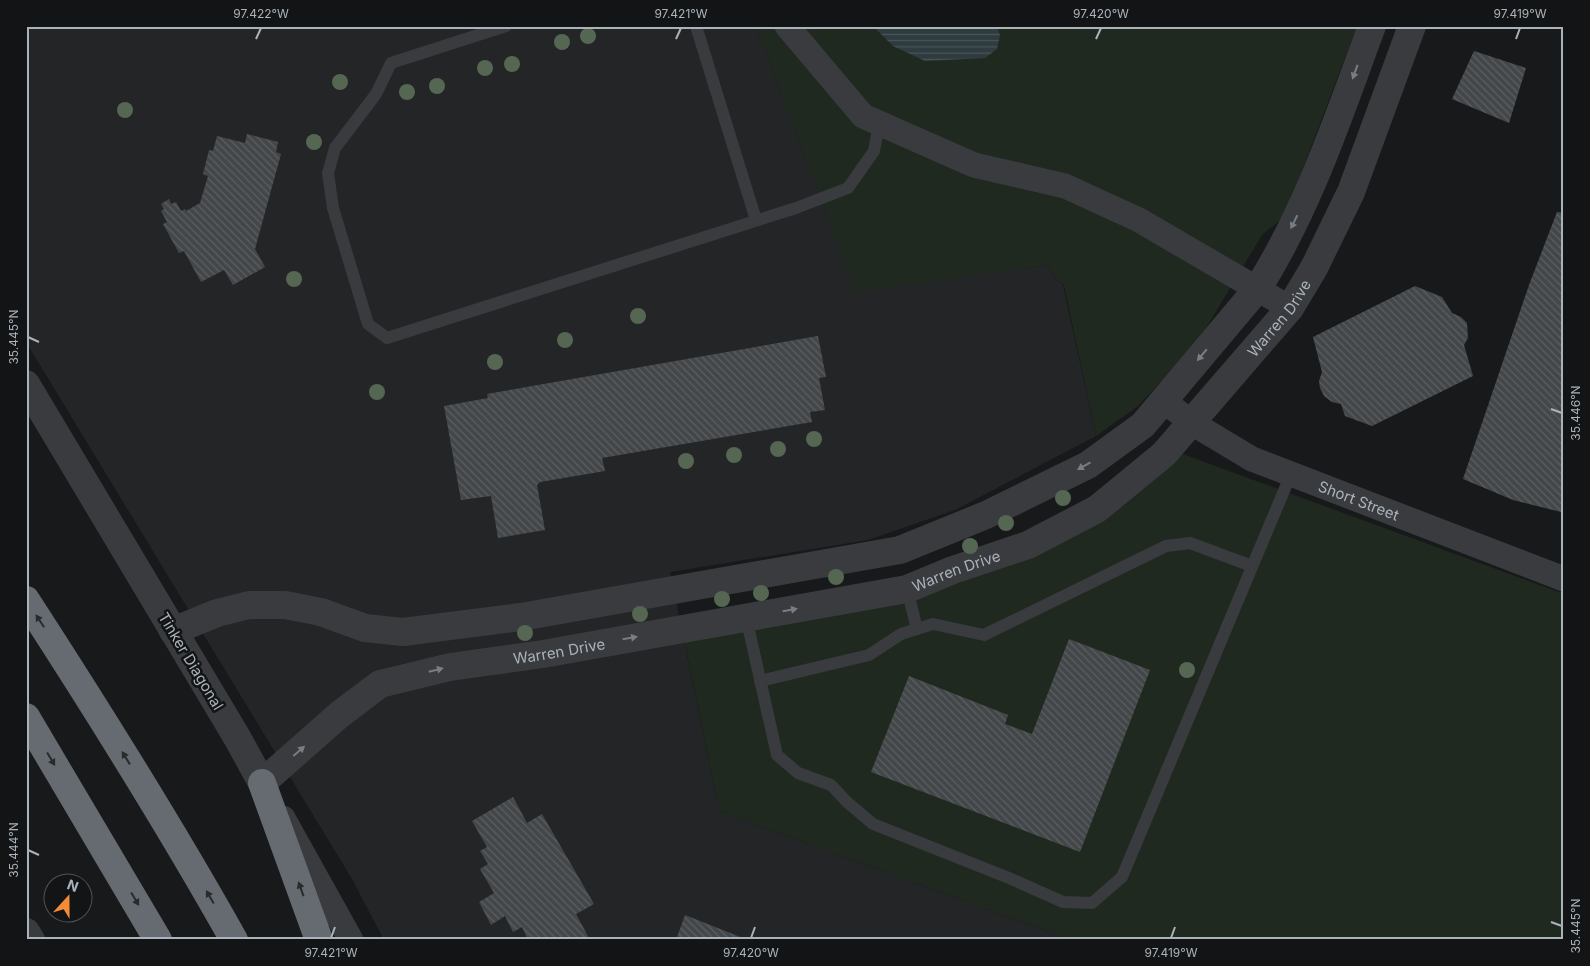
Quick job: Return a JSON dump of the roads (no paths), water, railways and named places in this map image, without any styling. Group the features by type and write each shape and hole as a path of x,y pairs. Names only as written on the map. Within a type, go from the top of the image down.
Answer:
{"highway":[{"path":"26,600 74,674 194,869 234,940"},
{"path":"26,717 158,940"},
{"path":"262,783 319,940"}],"street":[{"path":"788,26 863,116 974,165 1065,186 1139,220 1290,308"},
{"path":"173,631 216,613 249,605 285,605 314,610 365,628 404,632 521,616 900,550 986,515 1088,464 1143,425 1258,288 1272,266 1305,200 1372,26"},
{"name":"Warren Drive","path":"262,783 339,715 380,684 450,666 543,654 907,589 953,570 1028,545 1097,509 1164,454 1290,308 1314,268 1351,192 1412,26"},
{"name":"Tinker Diagonal","path":"26,384 238,739 351,940"},
{"name":"Short Street","path":"1164,401 1192,423 1252,459 1564,579"},
{"path":"26,932 32,940"}],"lane":[{"path":"506,26 391,63 376,94 335,148 328,173 333,208 368,324 387,338 816,201 848,188 874,151 879,123"},
{"path":"696,26 756,220"},
{"path":"746,617 776,754 798,773 832,785 847,802 874,824 1009,878 1063,902 1092,904 1122,877 1291,474"},
{"path":"760,681 869,655 901,634 933,624 984,635 1166,546 1190,543 1252,566"},
{"path":"907,589 917,629"}]}
